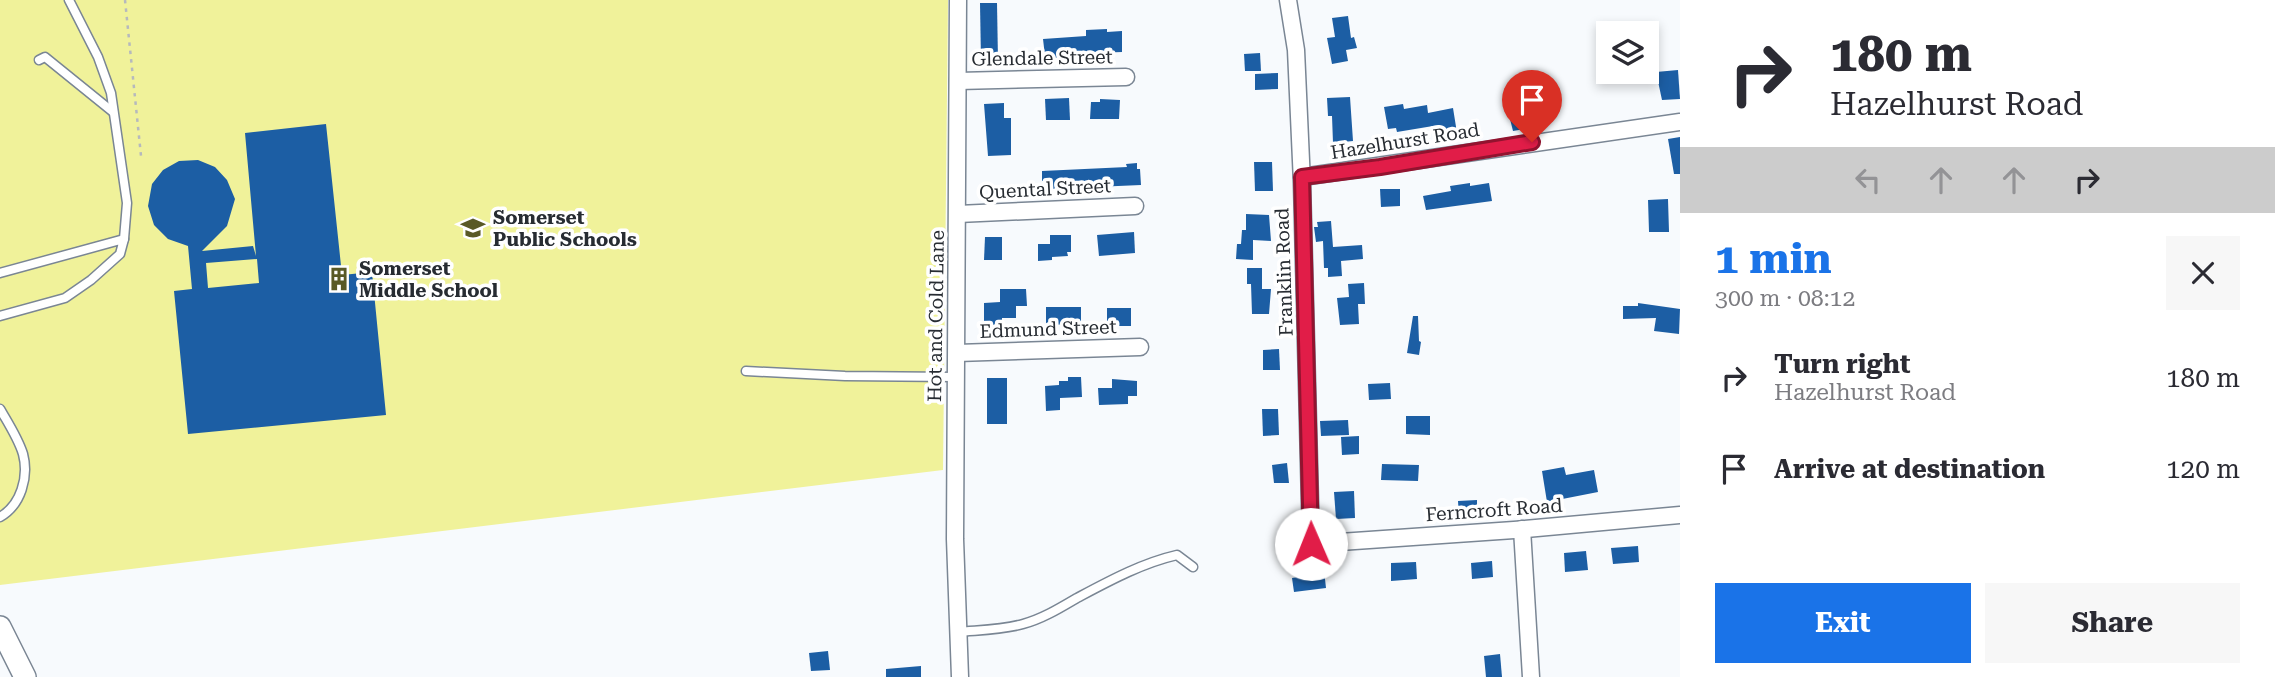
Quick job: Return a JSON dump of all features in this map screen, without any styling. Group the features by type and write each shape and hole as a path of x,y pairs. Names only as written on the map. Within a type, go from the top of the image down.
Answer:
{"main road":[{"path":"0,627 25,677"}],"street":[{"name":"Hot and Cold Lane","path":"958,0 955,539 960,677"},
{"name":"Franklin Road","path":"1288,0 1296,50 1302,177 1311,544"},
{"name":"Glendale Street","path":"958,81 1126,77"},
{"name":"Hazelhurst Road","path":"1302,177 1680,122"},
{"name":"Quental Street","path":"958,214 1135,206"},
{"name":"Edmund Street","path":"957,353 1140,347"},
{"name":"Ferncroft Road","path":"1311,544 1522,529 1680,514"},
{"path":"1522,529 1531,677"}],"lane":[{"path":"0,316 65,298 91,280 120,254 124,239 127,203 111,93 98,57 69,0"},
{"path":"38,60 45,57 113,112"},
{"path":"0,273 124,239"},
{"path":"746,371 845,376 956,377"},
{"path":"0,409 11,426 23,456 23,491 8,513 0,517"},
{"path":"958,632 1024,624 1158,559 1177,555 1193,567"}],"path":[{"path":"125,0 141,156"}],"green space":[{"name":"Somerset Public Schools","path":"0,0 948,0 943,470 0,585"}],"building":[{"path":"980,3 997,3 998,61 981,61"},
{"path":"1348,16 1351,38 1354,37 1357,48 1346,50 1348,61 1332,64 1327,38 1335,37 1332,18"},
{"path":"1107,29 1107,32 1122,31 1122,52 1068,54 1047,59 1045,56 1043,39 1086,36 1086,30"},
{"path":"1260,53 1261,71 1245,71 1244,54"},
{"path":"1678,70 1680,99 1662,100 1659,72"},
{"path":"1278,73 1278,89 1255,90 1255,74"},
{"path":"1350,97 1353,141 1333,143 1332,116 1328,116 1327,98"},
{"path":"1069,98 1070,120 1046,120 1045,99"},
{"path":"1100,99 1120,100 1119,119 1090,119 1091,102 1100,102"},
{"path":"1004,103 1004,118 1011,118 1011,155 988,156 984,104"},
{"path":"1403,104 1404,109 1427,105 1428,113 1453,108 1457,133 1441,136 1439,125 1397,132 1396,128 1388,129 1384,107"},
{"path":"1526,112 1530,128 1513,131 1509,115"},
{"name":"Somerset Middle School","path":"326,124 342,275 372,272 386,415 188,434 174,291 192,289 188,246 168,239 154,225 148,206 152,184 163,170 179,161 198,160 215,167 227,180 235,199 227,226 202,251 253,246 256,256 245,133","holes":["257,259 259,283 208,288 206,263"]},
{"path":"1680,137 1680,174 1674,174 1668,139"},
{"path":"1254,162 1272,162 1273,191 1255,191"},
{"path":"1137,163 1141,185 1049,189 1048,181 1042,181 1042,171 1127,167 1126,164"},
{"path":"1470,183 1470,186 1489,183 1492,201 1426,210 1423,196 1451,191 1450,186"},
{"path":"1380,189 1400,189 1400,206 1381,207"},
{"path":"1668,199 1669,232 1649,232 1648,200"},
{"path":"1246,214 1269,215 1271,241 1253,240 1253,260 1236,259 1237,244 1241,244 1242,230 1246,230"},
{"path":"1331,221 1333,247 1362,245 1363,259 1341,261 1342,276 1328,277 1328,268 1324,268 1323,241 1316,242 1314,227 1318,227 1317,222"},
{"path":"1134,232 1135,253 1099,256 1097,235"},
{"path":"1050,235 1071,235 1071,252 1067,252 1068,256 1038,261 1038,244 1050,244"},
{"path":"985,237 1002,237 1002,260 984,260"},
{"path":"1247,268 1262,268 1262,289 1271,289 1269,314 1252,314 1251,284 1247,284"},
{"path":"1364,283 1365,304 1358,304 1359,324 1340,325 1337,298 1349,297 1348,284"},
{"path":"1000,289 1026,289 1027,306 1016,306 1016,318 1002,318 1002,327 984,328 984,303 1000,302"},
{"path":"1638,303 1680,309 1679,334 1654,331 1656,318 1623,319 1623,306 1638,306"},
{"path":"1046,307 1081,307 1081,324 1046,325"},
{"path":"1107,308 1131,308 1131,326 1107,326"},
{"path":"1413,316 1418,316 1421,342 1419,355 1407,353"},
{"path":"1279,349 1280,370 1263,370 1263,350"},
{"path":"1068,377 1081,377 1082,397 1060,398 1060,410 1046,411 1045,386 1059,385 1059,381 1068,381"},
{"path":"987,378 1007,378 1007,424 987,424"},
{"path":"1112,379 1137,381 1137,396 1128,396 1128,404 1099,405 1098,388 1112,388"},
{"path":"1390,383 1391,399 1369,400 1368,384"},
{"path":"1262,409 1278,409 1279,435 1263,436"},
{"path":"1406,416 1430,416 1430,435 1406,434"},
{"path":"1348,420 1349,435 1321,436 1320,421"},
{"path":"1359,436 1359,454 1342,455 1341,437"},
{"path":"1287,463 1289,483 1274,483 1272,465"},
{"path":"1382,464 1419,465 1418,481 1381,480"},
{"path":"1564,467 1566,475 1594,470 1598,492 1547,502 1542,471"},
{"path":"1354,491 1355,518 1336,519 1334,492"},
{"path":"1477,500 1477,517 1459,518 1458,501"},
{"path":"1638,546 1639,562 1613,564 1611,548"},
{"path":"1586,551 1588,570 1565,572 1564,553"},
{"path":"1492,561 1493,577 1472,579 1471,563"},
{"path":"1416,562 1417,579 1391,581 1391,563"},
{"path":"1324,570 1326,588 1294,592 1292,578"},
{"path":"828,651 830,670 811,671 809,653"},
{"path":"1500,654 1502,677 1486,677 1484,656"},
{"path":"921,666 921,677 886,677 886,669"}],"place":[{"name":"Somerset Public Schools","path":"473,228"},
{"name":"Somerset Middle School","path":"339,279"}],"route":[{"path":"1311,544 1302,177 1532,142"}]}
